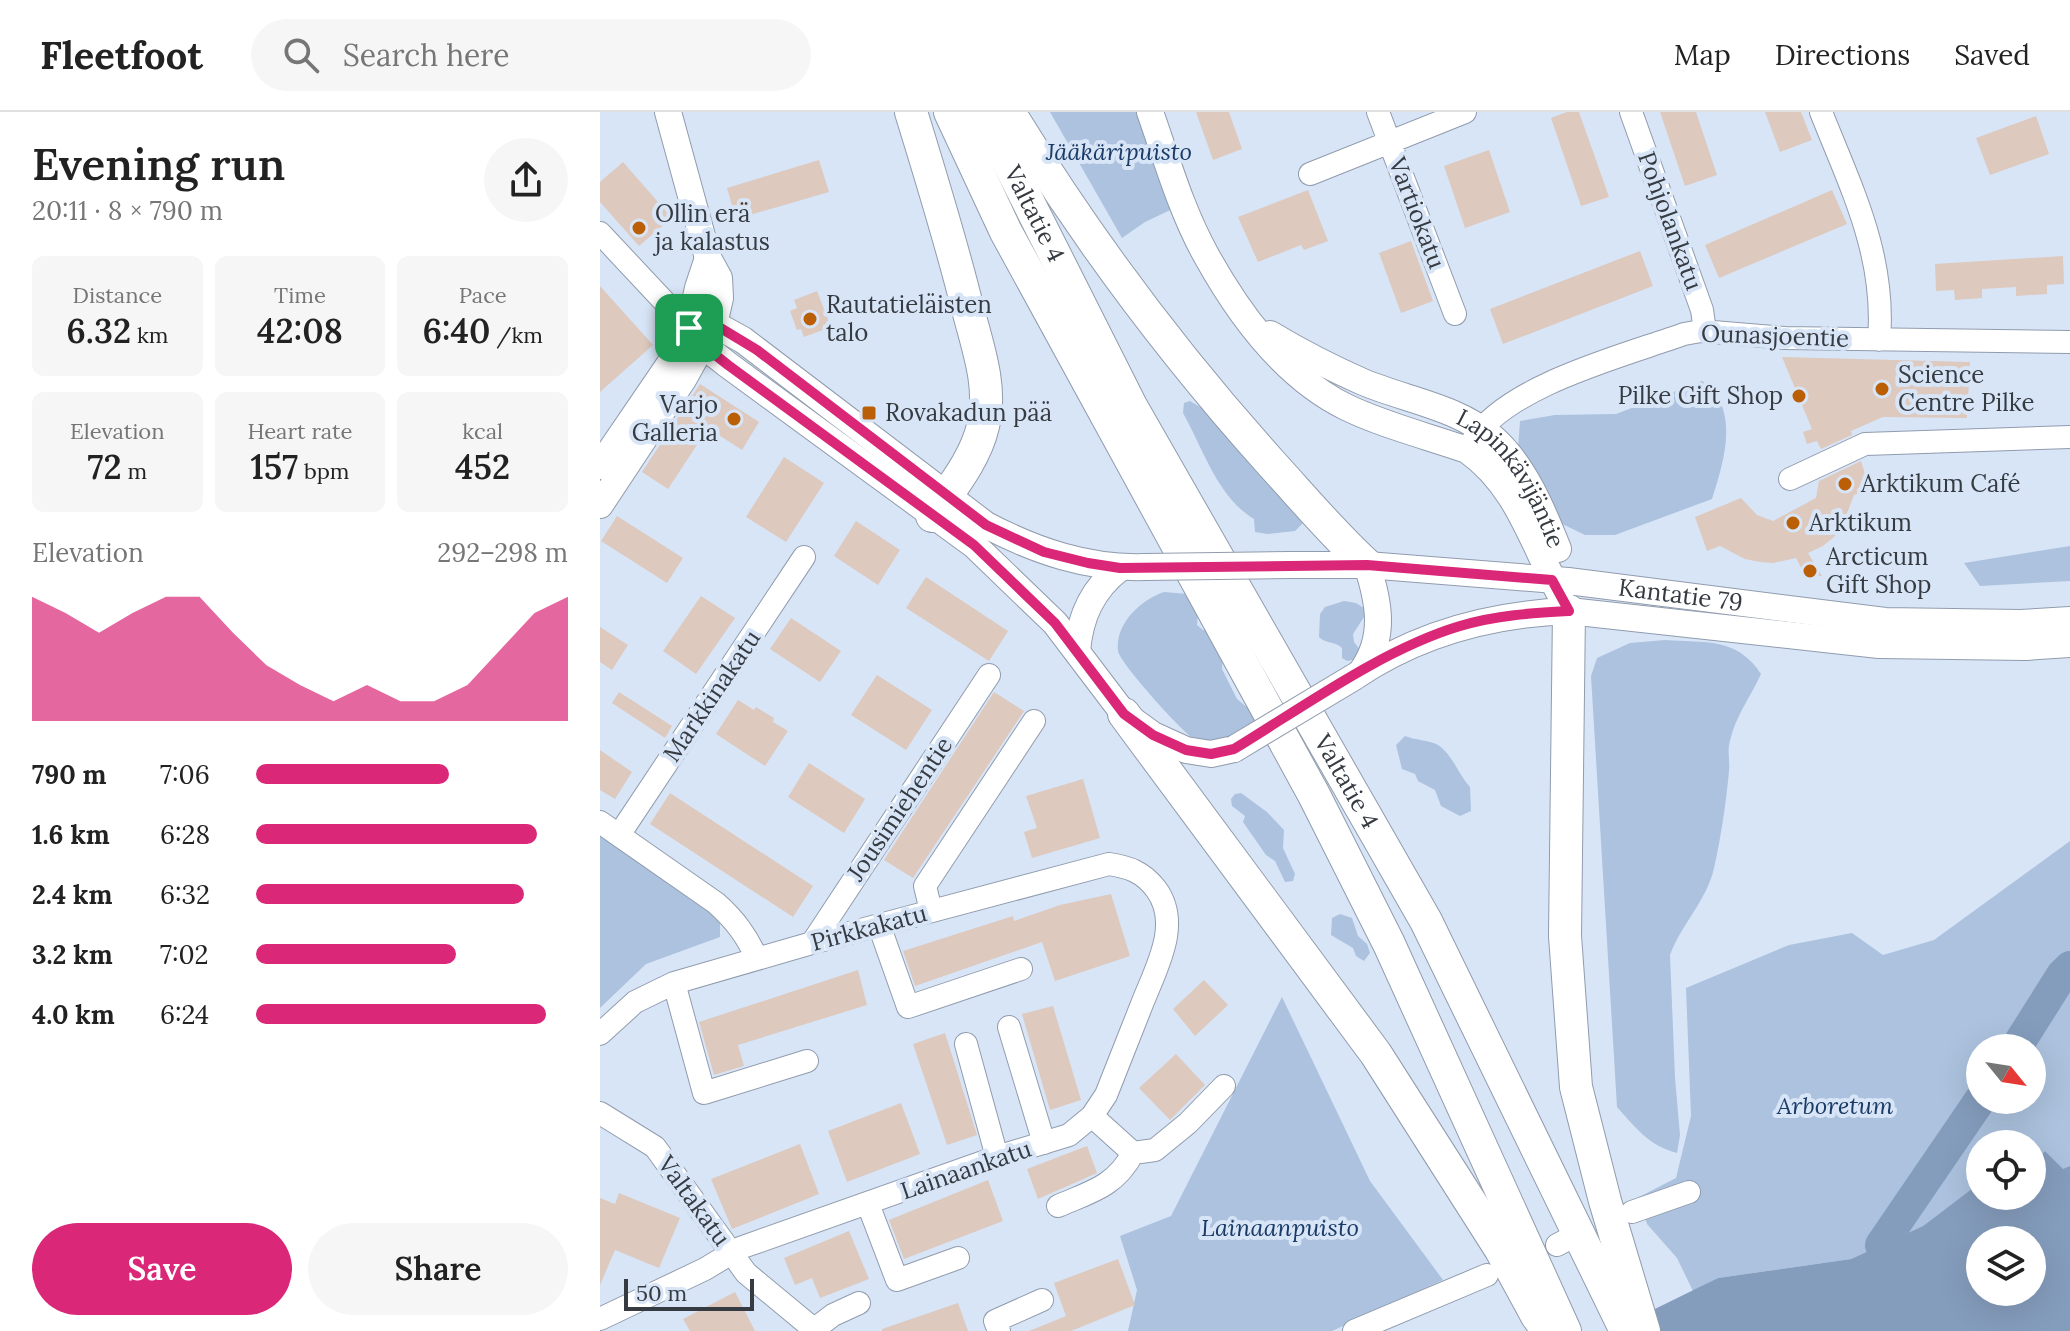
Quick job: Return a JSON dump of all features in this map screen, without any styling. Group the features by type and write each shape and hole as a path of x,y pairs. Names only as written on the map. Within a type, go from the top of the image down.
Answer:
{"highway":[{"path":"911,112 947,225 981,360 987,400 979,439 959,478 939,506"},
{"name":"Valtatie 4","path":"950,112 1006,232 1321,809 1389,944 1552,1322"},
{"name":"Valtatie 4","path":"983,112 1131,406 1426,921 1617,1281 1626,1331"},
{"path":"1009,112 1115,273 1178,356 1344,544 1367,565"},
{"path":"1563,591 1565,936 1576,1087 1617,1281 1644,1331"},
{"path":"1124,714 1376,1054 1501,1250 1552,1322"}],"main road":[{"path":"600,505 703,333 698,288 708,258 668,112"},
{"name":"Lapinkävijäntie","path":"1150,112 1183,204 1205,253 1251,322 1297,350 1364,382 1441,409 1474,439 1515,502 1563,591"},
{"path":"703,333 757,350 939,506 974,545 1055,623 1124,714"},
{"path":"600,466 673,359 703,333"},
{"name":"Lapinkävijäntie","path":"1474,439 1509,454 1524,477 1555,543 1563,591"},
{"name":"Kantatie 79","path":"939,506 1017,541 1088,563 1132,567 1367,565 1488,576 1879,645 2026,647 2070,644"},
{"path":"1488,576 1499,573 1514,561 1521,549 1526,523"},
{"path":"1358,674 1375,650 1378,634 1379,611 1367,565"},
{"path":"1077,651 1078,634 1089,603 1099,587 1132,567"},
{"name":"Kantatie 79","path":"1124,714 1153,735 1186,750 1211,754 1234,749 1358,674 1458,627 1526,613 1563,591 1885,621 2020,623 2070,620"}],"street":[{"name":"Vartiokatu","path":"1378,112 1455,314"},
{"path":"1310,174 1465,112"},
{"name":"Pohjolankatu","path":"1631,112 1702,310 1705,331"},
{"path":"1821,112 1870,236 1879,275 1879,340"},
{"path":"600,233 703,333"},
{"name":"Ounasjoentie","path":"1474,439 1506,407 1538,387 1684,334 1705,331 1785,338 2070,342"},
{"path":"1790,479 1865,444 2070,437"},
{"name":"Markkinakatu","path":"609,828 804,557"},
{"name":"Jousimiehentie","path":"812,943 989,675"},
{"path":"931,911 925,886 1034,721"},
{"path":"609,828 733,918 747,937 757,959"},
{"name":"Pirkkakatu","path":"600,1034 635,1002 674,983 812,943 1109,864 1130,867 1149,880"},
{"name":"Lainaankatu","path":"600,1319 740,1248 997,1157 1069,1135 1092,1116 1106,1095 1167,934 1168,916 1164,900 1149,880"},
{"path":"879,925 908,1007 1021,969"},
{"path":"674,983 704,1093 807,1061"},
{"path":"1009,1027 1044,1143"},
{"path":"966,1044 997,1157"},
{"path":"1092,1116 1133,1153 1155,1150 1188,1123 1224,1086"},
{"name":"Valtakatu","path":"600,1113 655,1147 746,1273 814,1330"},
{"path":"1058,1206 1110,1183 1126,1167 1133,1153"},
{"path":"1632,1212 1689,1192"},
{"path":"868,1204 897,1280 958,1258"},
{"path":"1354,1331 1487,1275"},
{"path":"999,1331 995,1321 1042,1300"},
{"path":"814,1330 833,1315 859,1303"}],"green space":[{"name":"Jääkäripuisto","path":"1050,112 1145,112 1183,204 1145,222 1122,238"},
{"path":"1702,381 1722,405 1725,420 1724,452 1712,499 1615,535 1585,535 1556,521 1518,449 1520,421 1555,415 1616,414"},
{"path":"1190,401 1212,414 1306,520 1295,531 1255,532 1254,519 1241,510 1221,485 1183,413 1184,403"},
{"path":"2070,546 2070,581 1980,586 1964,563"},
{"path":"1164,592 1188,594 1198,613 1197,625 1203,630 1210,630 1223,653 1222,669 1237,699 1255,714 1258,725 1218,745 1194,739 1165,711 1121,658 1118,641 1125,622 1139,607"},
{"path":"1344,601 1364,608 1364,617 1353,634 1354,642 1361,651 1353,660 1347,661 1342,658 1342,648 1319,637 1320,614 1325,607"},
{"path":"1665,640 1707,642 1731,648 1752,662 1761,674 1729,744 1725,808 1711,880 1670,955 1680,1135 1677,1153 1650,1141 1617,1107 1591,676 1597,658 1630,643"},
{"path":"1405,736 1434,743 1447,754 1470,787 1471,811 1460,816 1441,806 1435,790 1418,781 1415,774 1402,769 1396,745"},
{"path":"1241,793 1267,812 1284,830 1283,848 1295,874 1293,881 1285,882 1275,861 1266,855 1243,822 1245,816 1232,806 1231,799"},
{"path":"600,834 720,917 720,937 646,964 600,1008"},
{"name":"Arboretum","path":"2070,841 2070,1166 2063,1170 2046,1152 2046,1130 1966,1130 1966,1194 1923,1226 1851,1259 1718,1278 1693,1291 1677,1258 1647,1224 1639,1197 1676,1178 1691,1116 1686,988 1789,945 1852,933 1883,955 1934,940"},
{"path":"1340,914 1352,918 1358,936 1367,944 1370,953 1364,961 1356,956 1353,948 1331,935 1332,918"},
{"name":"Lainaanpuisto","path":"1282,997 1370,1181 1443,1280 1332,1331 1128,1331 1137,1290 1120,1236 1171,1216"}],"shaded area":[{"path":"2046,1152 2063,1169 2070,1166 2070,1331 1610,1331 1718,1278 1851,1259 1923,1226 1966,1193 1966,1210 2046,1210"}],"building":[{"path":"1196,112 1229,112 1242,149 1213,160"},
{"path":"1567,112 1579,112 1609,197 1581,206 1551,118"},
{"path":"1660,112 1696,112 1717,175 1685,186"},
{"path":"1765,112 1801,112 1812,140 1780,152"},
{"path":"2036,116 2049,154 1990,175 1976,138"},
{"path":"1489,150 1510,212 1465,228 1444,166"},
{"path":"819,160 829,192 736,219 727,188"},
{"path":"623,162 672,218 639,246 600,202 600,182"},
{"path":"1308,190 1328,241 1304,250 1301,245 1258,262 1238,217"},
{"path":"1832,190 1847,224 1719,278 1705,245"},
{"path":"1411,241 1433,301 1401,313 1379,253"},
{"path":"1640,251 1653,286 1503,344 1490,309"},
{"path":"2063,256 2064,284 2047,285 2047,294 2016,296 2016,287 1982,289 1982,298 1955,300 1954,290 1936,291 1935,264"},
{"path":"600,286 653,345 600,392"},
{"name":"Rautatieläisten talo","path":"817,291 831,327 804,337 801,329 797,330 790,311 797,308 794,300"},
{"name":"Science Centre Pilke","path":"1782,357 1970,362 1967,418 1883,417 1821,449 1817,441 1807,444 1803,432 1812,429"},
{"path":"700,384 759,422 742,450 708,428 668,489 642,472"},
{"path":"784,457 824,483 786,542 746,517"},
{"path":"1861,461 1870,489 1854,495 1835,536 1808,553 1822,576 1805,575 1796,558 1773,563 1760,562 1745,559 1720,546 1707,551 1695,517 1741,498 1757,515 1773,521 1816,498 1819,481"},
{"path":"617,516 683,558 667,583 601,541"},
{"path":"856,521 900,550 878,585 834,556"},
{"path":"926,577 1008,631 989,661 906,608"},
{"path":"701,596 735,618 696,674 663,651"},
{"path":"791,618 841,651 820,682 770,649"},
{"path":"600,627 628,645 612,670 600,662"},
{"path":"877,675 932,710 906,750 851,715"},
{"path":"619,692 672,726 665,738 612,703"},
{"path":"994,692 1024,711 913,878 884,860"},
{"path":"738,700 774,718 773,722 788,731 765,766 716,734"},
{"path":"600,750 632,772 615,799 600,790"},
{"path":"809,763 865,799 844,833 788,797"},
{"path":"1083,779 1100,838 1032,858 1024,832 1037,828 1026,796"},
{"path":"670,793 813,886 793,917 650,824"},
{"path":"1111,894 1130,956 1055,981 1042,942 915,986 903,951 1013,916 1014,921 1060,905"},
{"path":"858,970 867,1005 738,1045 744,1066 714,1075 699,1022"},
{"path":"1204,980 1228,1005 1195,1036 1173,1009"},
{"path":"1053,1006 1081,1100 1050,1110 1022,1014"},
{"path":"945,1033 977,1135 947,1145 913,1044"},
{"path":"1176,1054 1205,1085 1170,1120 1139,1088"},
{"path":"901,1103 920,1154 847,1182 828,1131"},
{"path":"800,1144 819,1194 732,1229 711,1179"},
{"path":"1087,1146 1097,1173 1038,1199 1027,1169"},
{"path":"988,1180 1003,1221 904,1259 889,1220"},
{"path":"619,1193 680,1218 659,1268 615,1250 600,1285 600,1198 615,1204"},
{"path":"849,1231 869,1279 820,1298 812,1278 795,1285 784,1258"},
{"path":"1118,1259 1135,1305 1071,1331 1029,1331 1066,1316 1054,1283"},
{"path":"735,1292 755,1331 690,1331 683,1319"},
{"path":"958,1303 968,1331 882,1331 882,1329"}],"waterway":[{"path":"2025,1034 2070,967"},
{"path":"1881,1245 1970,1114"}],"place":[{"name":"Ollin erä ja kalastus","path":"639,228"},
{"name":"Rautatieläisten talo","path":"810,319"},
{"name":"Science Centre Pilke","path":"1882,389"},
{"name":"Pilke Gift Shop","path":"1799,396"},
{"name":"Rovakadun pää","path":"869,413"},
{"name":"Varjo Galleria","path":"734,419"},
{"name":"Arktikum Café","path":"1845,484"},
{"name":"Arktikum","path":"1793,523"},
{"name":"Arcticum Gift Shop","path":"1810,571"}],"route":[{"path":"714,324 743,340 986,525 1044,552 1120,568 1367,565 1552,580 1569,611 1526,613 1458,627 1362,671 1234,749 1211,754 1186,750 1153,735 1124,714 1055,623 974,545 728,365 704,346 689,328 714,324"}]}
